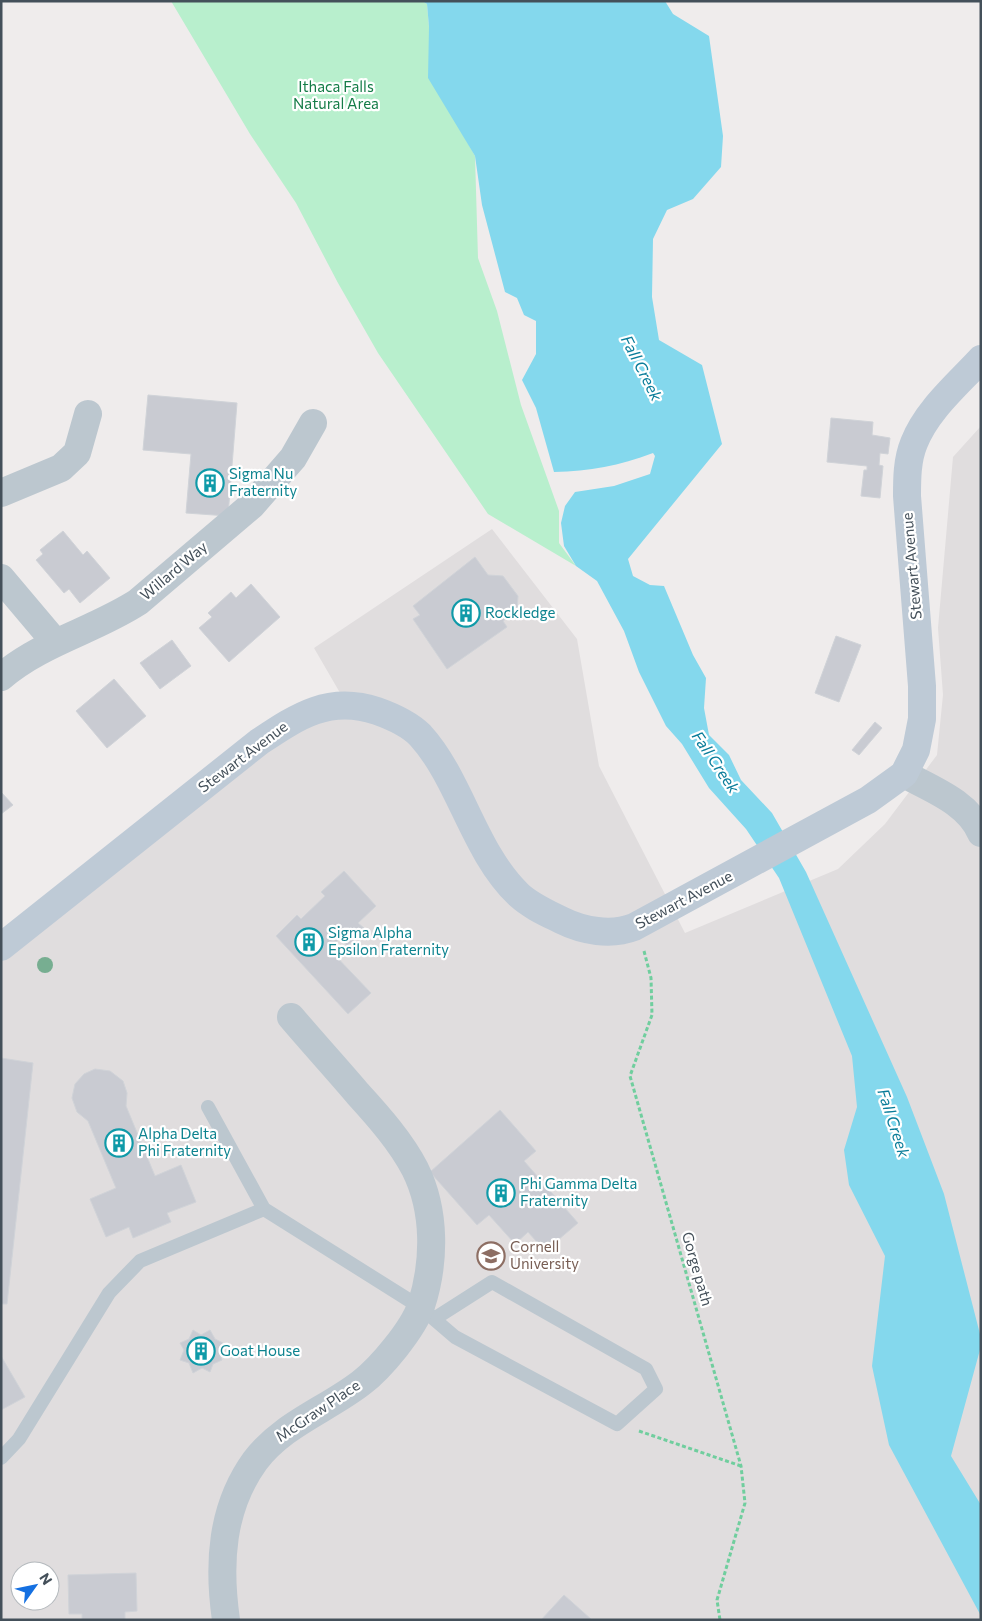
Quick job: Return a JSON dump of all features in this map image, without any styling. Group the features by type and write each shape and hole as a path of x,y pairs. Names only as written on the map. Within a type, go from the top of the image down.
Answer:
{"street":[{"name":"Stewart Avenue","path":"1,947 259,742 296,717 334,706 364,707 388,715 418,734 439,760 494,864 520,895 568,924 590,930 624,931 640,924 868,800 904,774 916,750 922,719 922,686 907,496 908,470 913,444 926,420 981,359"},
{"path":"1,493 61,468 76,453 88,414"},
{"name":"Willard Way","path":"1,677 26,658 55,642 76,635 120,613 153,589 252,505 293,458 313,423"},
{"path":"1,578 55,642"},
{"path":"904,774 953,800 967,814 981,833"},
{"name":"McGraw Place","path":"226,1620 222,1591 225,1530 232,1502 242,1481 256,1460 274,1440 296,1422 332,1404 363,1382 427,1313 430,1212 415,1170 387,1127 291,1017"}],"lane":[{"path":"208,1107 264,1209 427,1313 455,1337 617,1424 656,1389 646,1369 492,1282 427,1313"},
{"path":"1,1458 19,1440 109,1293 140,1261 264,1209"}],"path":[{"name":"Gorge path","path":"640,924 650,978 652,1015 630,1076 741,1466 744,1503 717,1600 720,1620"},
{"path":"617,1424 741,1466"}],"shaded area":[{"name":"Cornell University","path":"981,426 981,1620 1,1620 1,942 343,698 314,648 492,529 577,639 599,766 685,933 838,869 885,824 937,755 943,695 938,628 953,457"}],"green space":[{"name":"Ithaca Falls Natural Area","path":"171,1 422,1 427,4 429,27 462,133 475,156 478,258 497,311 521,405 559,511 559,543 576,566 488,514 378,353 338,283 296,203 250,134"}],"water":[{"name":"Fall Creek","path":"422,1 665,1 673,14 709,36 723,136 721,167 693,199 667,210 653,239 652,297 659,340 702,365 722,444 628,559 633,576 650,585 664,586 693,655 706,678 704,708 709,735 729,755 741,780 772,813 806,872 907,1097 944,1194 981,1338 981,1346 951,1456 981,1505 981,1616 889,1445 872,1366 885,1256 849,1185 844,1150 857,1107 852,1056 779,878 746,829 709,788 682,744 666,726 639,672 624,631 597,581 576,566 564,546 561,523 565,506 575,492 614,486 650,474 655,456 653,453 604,467 554,472 536,408 522,380 536,354 536,321 524,315 517,298 505,292 482,205 475,156 428,78 429,27 427,4"}],"building":[{"name":"Sigma Nu Fraternity","path":"148,395 237,403 228,516 186,513 191,454 143,450"},
{"path":"831,418 873,422 872,435 890,438 888,454 880,453 879,465 883,466 880,498 861,496 864,470 867,470 867,466 827,462"},
{"path":"63,531 83,555 87,551 110,578 80,603 69,589 64,593 36,560 43,554 40,550"},
{"name":"Rockledge","path":"475,557 488,575 503,576 518,596 517,610 503,621 507,627 447,669 413,619 420,615 413,606"},
{"path":"251,584 280,617 229,662 199,628 212,617 208,613 231,592 236,598"},
{"path":"836,636 861,645 839,702 815,693"},
{"path":"172,640 191,666 160,689 140,663"},
{"path":"114,679 146,716 107,748 76,711"},
{"path":"875,722 882,728 859,755 852,750"},
{"path":"1,792 13,805 1,814"},
{"name":"Sigma Alpha Epsilon Fraternity","path":"344,871 376,906 358,923 365,929 347,946 340,938 329,949 371,993 348,1014 276,936 297,915 301,919 325,896 321,892"},
{"path":"1,1058 33,1063 7,1304 1,1304"},
{"name":"Alpha Delta Phi Fraternity","path":"95,1069 110,1071 123,1081 127,1093 126,1106 155,1176 181,1165 196,1202 167,1213 171,1222 133,1238 129,1227 106,1237 90,1199 116,1188 88,1121 77,1112 72,1098 75,1084 84,1074"},
{"name":"Phi Gamma Delta Fraternity","path":"500,1110 536,1151 524,1161 578,1223 545,1251 528,1232 515,1244 489,1215 477,1225 430,1172"},
{"name":"Goat House","path":"193,1330 201,1335 210,1330 215,1339 223,1343 219,1352 222,1360 213,1364 210,1372 202,1368 193,1373 189,1363 180,1360 184,1350 180,1343 189,1339"},
{"path":"1,1356 25,1397 1,1410"},
{"path":"136,1573 137,1611 125,1612 125,1620 82,1620 82,1614 69,1614 68,1575"},
{"path":"564,1595 592,1620 541,1620"}],"place":[{"name":"Sigma Nu Fraternity","path":"210,483"},
{"name":"Rockledge","path":"466,613"},
{"name":"Sigma Alpha Epsilon Fraternity","path":"309,942"},
{"name":"Alpha Delta Phi Fraternity","path":"119,1143"},
{"name":"Phi Gamma Delta Fraternity","path":"501,1193"},
{"name":"Cornell University","path":"491,1256"},
{"name":"Goat House","path":"201,1351"}]}
